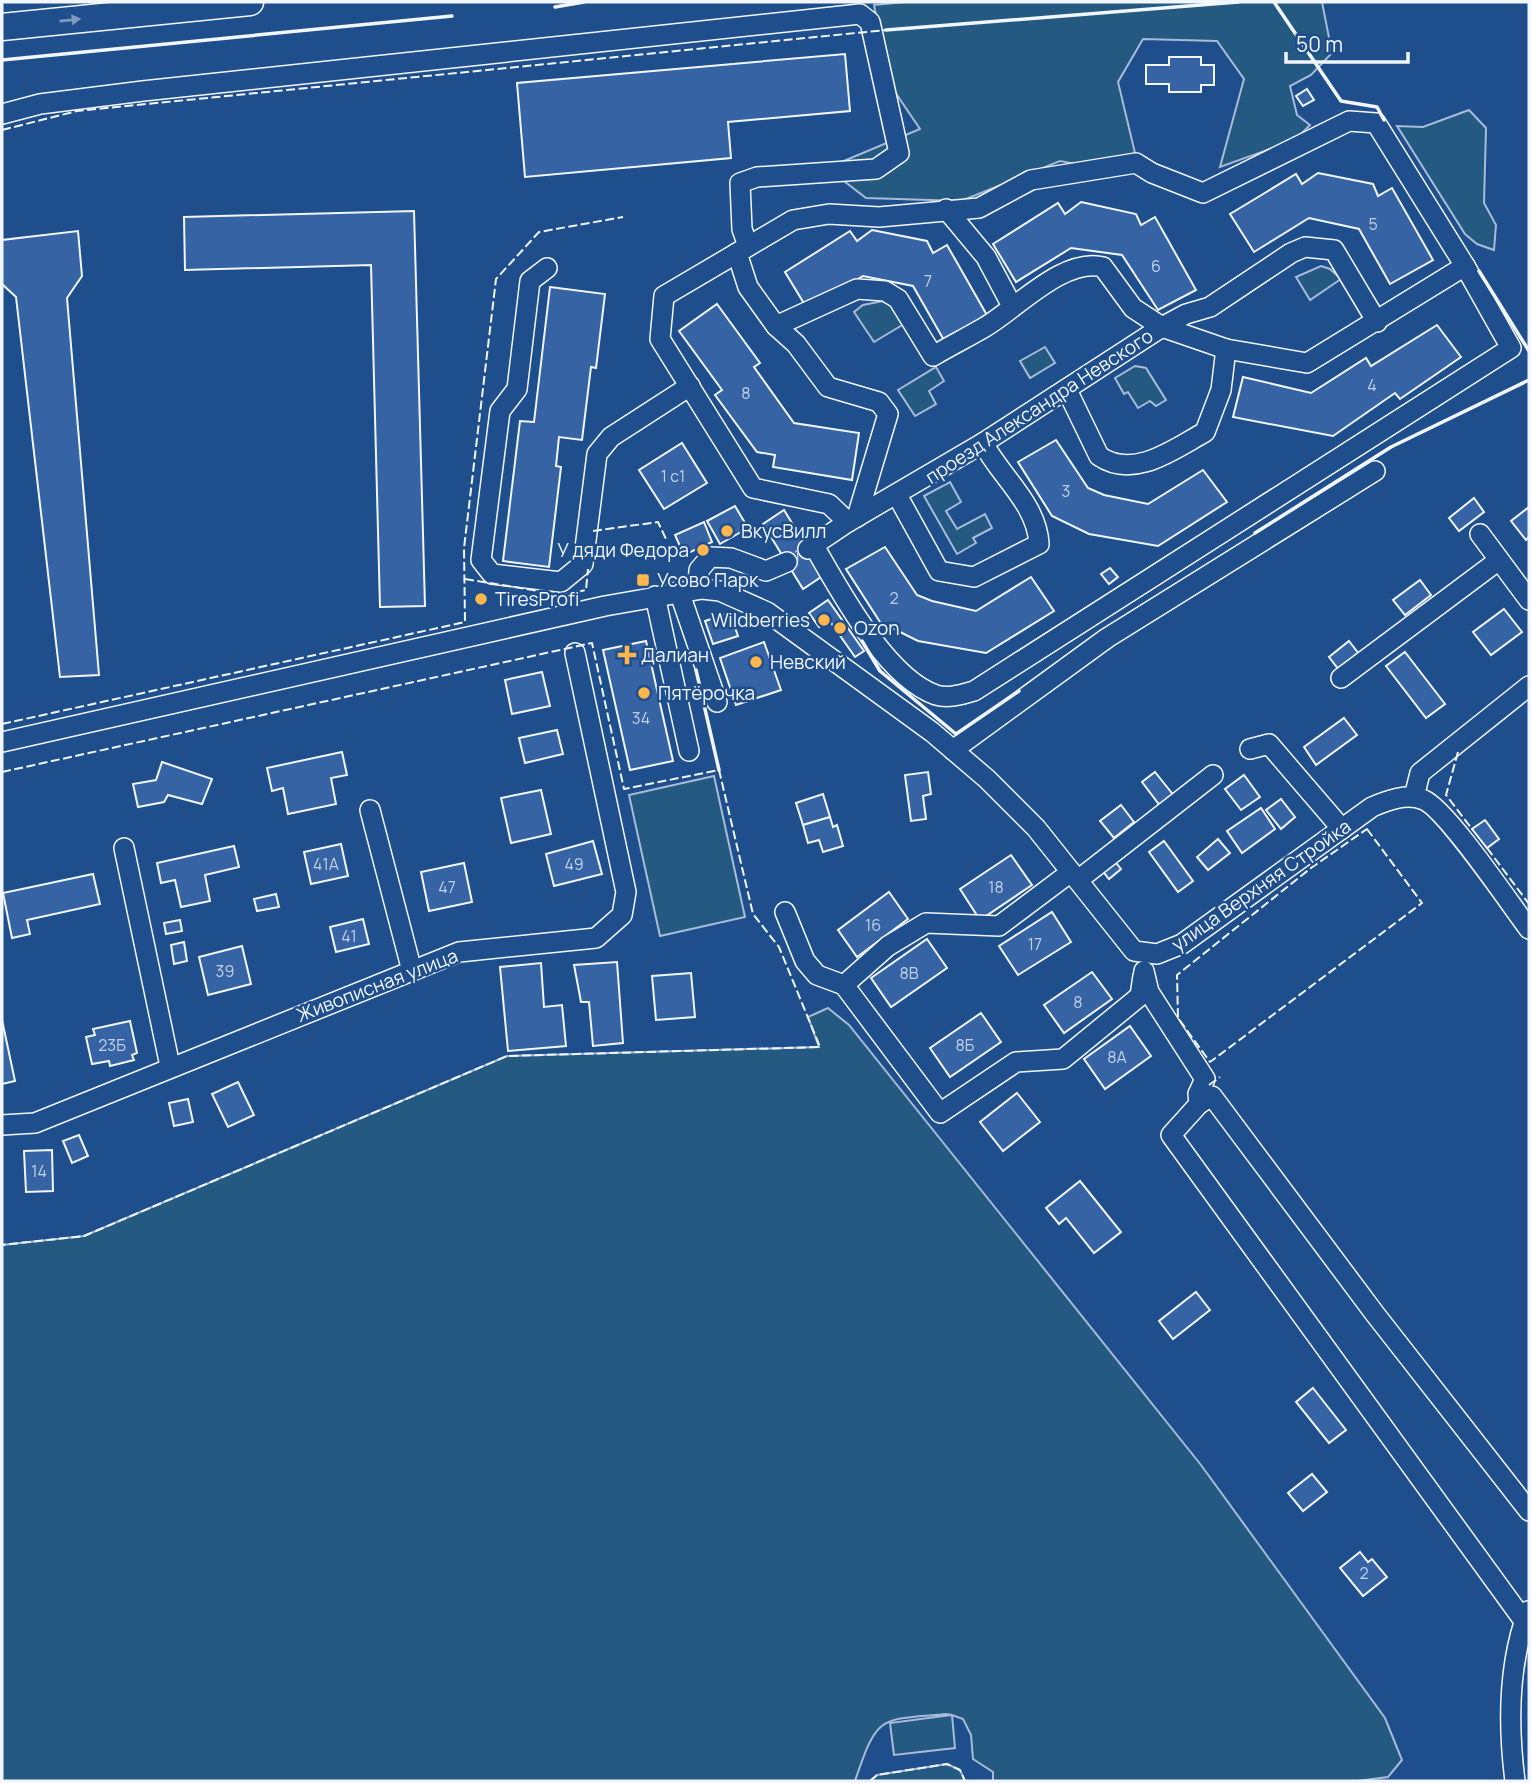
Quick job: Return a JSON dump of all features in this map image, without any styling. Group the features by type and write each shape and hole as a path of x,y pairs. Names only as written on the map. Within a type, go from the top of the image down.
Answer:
{"highway":[{"path":"2,27 250,2"}],"street":[{"path":"2,114 40,104 143,91 860,14 870,22 899,153 876,169 757,177 740,183 743,250 748,286 776,326 796,344 828,387 880,402 888,415 853,520 829,504 753,488 660,339 664,296 743,250 793,220 829,214 880,217 979,208 1031,180 1136,163 1152,173 1203,192 1349,121 1376,122 1465,266"},
{"path":"946,209 986,257 1012,306"},
{"path":"776,326 858,289 885,291 898,299 933,356 985,327 1012,306 1067,271 1093,264 1103,267 1112,275 1133,308 1162,327 1186,314 1210,307 1291,253 1305,247 1334,250 1377,322"},
{"name":"проезд Александра Невского","path":"1465,266 1511,348 974,691 951,697 936,695 909,677 881,652 811,547 983,443 1162,327 1226,349 1307,363 1377,322 1465,266"},
{"path":"547,268 530,281 517,389 500,411 481,561 492,574 561,582 583,564 597,454 611,437 690,386"},
{"path":"1067,390 1099,456 1106,460 1146,464 1205,432 1221,390 1226,349"},
{"path":"897,495 939,571 974,577 1039,544 1038,528 1027,506 983,443"},
{"path":"953,750 1107,638 1375,471"},
{"path":"1480,534 1529,600"},
{"path":"717,702 689,590 699,570 710,557 731,558 766,571 787,562"},
{"path":"1341,678 1499,560"},
{"name":"улица Верхняя Стройка","path":"2,742 605,606 689,590 720,591 767,612 953,750 1036,828 1125,943 1145,963 1182,944 1342,829 1388,800 1414,797"},
{"path":"655,596 690,751"},
{"name":"Живописная улица","path":"2,1125 35,1123 170,1066 459,952 493,946 574,943 596,938 622,915 626,892 575,653"},
{"path":"1529,686 1420,773 1414,797 1439,811 1529,929"},
{"path":"1250,749 1269,744 1342,829"},
{"path":"844,985 888,946 926,923 999,926 1074,876 1213,775"},
{"path":"370,810 412,971"},
{"path":"124,848 170,1066"},
{"path":"785,912 805,961 817,975 844,985 940,1113 1016,1062 1063,1059 1140,996 1145,963"},
{"path":"1145,963 1149,992 1205,1079 1198,1094 1199,1104"},
{"path":"1515,1781 1511,1700 1527,1614 1171,1135 1199,1104 1212,1096 1375,1314 1529,1511"}],"shaded area":[{"path":"905,2 1322,2 1332,53 1311,75 1290,86 1297,115 1310,125 1295,140 1220,167 1244,79 1217,41 1143,39 1118,82 1135,153 1103,169 1060,161 961,201 866,198 827,168 920,129 889,83 874,5"},
{"path":"1469,110 1486,128 1484,203 1496,225 1494,250 1477,244 1465,234 1397,126 1423,127"},
{"path":"1321,266 1330,269 1341,279 1310,300 1296,277"},
{"path":"883,301 893,305 904,324 874,342 854,312 863,305"},
{"path":"1045,347 1055,363 1030,378 1020,361"},
{"path":"1135,366 1146,368 1166,400 1156,406 1150,401 1138,408 1128,392 1124,394 1115,378"},
{"path":"936,367 944,381 929,391 936,404 915,416 898,390"},
{"path":"950,482 961,502 946,511 957,529 985,514 992,528 973,538 976,543 957,554 924,496"},
{"path":"714,776 745,917 660,936 629,795"},
{"path":"828,1008 849,1025 1201,1465 1385,1718 1402,1760 1388,1777 1357,1781 993,1781 993,1772 973,1759 971,1735 963,1719 952,1715 955,1748 894,1755 890,1723 951,1715 947,1714 907,1717 884,1724 876,1731 855,1781 2,1781 2,1245 84,1236 507,1056 819,1047 808,1017"},
{"path":"947,1764 960,1770 965,1781 870,1781 877,1775"}],"building":[{"path":"845,54 850,111 728,122 731,158 525,177 517,83"},
{"path":"1169,57 1201,57 1201,65 1214,65 1214,85 1201,85 1201,92 1169,92 1169,84 1146,84 1146,65 1169,65"},
{"path":"1307,89 1314,100 1303,106 1296,96"},
{"path":"1318,173 1373,184 1378,196 1392,188 1433,260 1390,284 1359,229 1309,218 1254,252 1230,214 1296,174 1302,184"},
{"path":"1081,202 1136,214 1141,225 1155,217 1196,290 1158,310 1122,255 1071,248 1016,282 993,244 1058,203 1065,214"},
{"path":"414,211 425,606 380,607 371,265 185,270 184,217"},
{"path":"872,230 927,241 933,253 947,245 988,317 945,342 913,286 863,276 808,310 785,272 850,231 857,241"},
{"path":"78,231 82,276 67,298 99,675 60,677 16,297 2,284 2,240"},
{"path":"550,287 605,294 596,368 591,367 582,440 559,437 556,466 561,467 549,567 503,561 520,421 534,422"},
{"path":"717,304 760,363 754,367 794,423 859,433 852,480 773,467 775,455 757,452 715,395 722,390 679,331"},
{"path":"1437,325 1461,357 1400,399 1395,393 1333,436 1233,417 1243,377 1311,393 1366,358 1371,366"},
{"path":"1056,440 1088,488 1104,495 1148,504 1203,470 1227,502 1158,546 1089,534 1052,516 1018,462"},
{"path":"682,443 707,483 664,509 639,470"},
{"path":"1474,498 1484,512 1459,531 1449,518"},
{"path":"735,506 748,528 720,544 707,521"},
{"path":"1529,507 1529,537 1526,540 1511,521"},
{"path":"784,510 824,575 803,589 763,524"},
{"path":"704,522 712,542 684,555 675,535"},
{"path":"885,547 917,595 932,601 976,611 1031,577 1054,611 986,653 918,641 880,622 846,569"},
{"path":"1110,568 1118,577 1109,584 1101,574"},
{"path":"1420,580 1431,595 1405,615 1393,600"},
{"path":"828,600 864,651 855,657 829,620 819,627 809,613"},
{"path":"1504,609 1522,632 1491,655 1473,632"},
{"path":"730,613 738,636 713,644 705,621"},
{"path":"646,641 673,761 630,770 603,650"},
{"path":"1349,641 1359,654 1339,670 1329,657"},
{"path":"764,642 781,690 736,705 720,658"},
{"path":"1405,652 1445,704 1426,718 1386,666"},
{"path":"542,672 550,706 512,714 505,680"},
{"path":"1344,718 1357,735 1316,765 1304,747"},
{"path":"557,730 563,754 525,763 519,738"},
{"path":"342,752 347,775 331,778 336,804 288,814 283,788 272,791 267,768"},
{"path":"162,762 212,779 202,804 168,795 164,802 138,807 133,784 156,780"},
{"path":"928,772 931,794 923,796 926,819 911,821 905,775"},
{"path":"1155,772 1175,797 1161,807 1142,782"},
{"path":"1244,775 1260,797 1241,810 1225,789"},
{"path":"541,790 551,834 511,843 501,798"},
{"path":"823,794 830,817 803,825 796,803"},
{"path":"1281,799 1295,817 1281,829 1266,810"},
{"path":"1121,805 1134,822 1114,838 1100,821"},
{"path":"1261,808 1275,829 1242,853 1227,831"},
{"path":"830,817 833,827 837,825 843,846 823,852 819,840 808,843 803,825"},
{"path":"1485,820 1499,839 1487,848 1472,829"},
{"path":"1218,839 1230,853 1208,870 1197,857"},
{"path":"593,841 602,874 554,886 546,854"},
{"path":"1164,841 1193,881 1178,892 1149,852"},
{"path":"341,844 348,876 311,884 304,852"},
{"path":"234,846 239,867 205,875 210,901 181,907 175,880 161,883 157,863"},
{"path":"1011,855 1032,885 980,920 960,889"},
{"path":"1113,859 1121,869 1109,879 1101,869"},
{"path":"464,863 472,902 429,911 421,872"},
{"path":"93,874 100,904 27,920 30,934 12,938 3,893"},
{"path":"889,892 908,919 857,957 838,930"},
{"path":"276,894 279,907 257,911 254,899"},
{"path":"1052,912 1071,942 1018,975 999,946"},
{"path":"363,919 369,944 336,952 330,927"},
{"path":"180,920 182,931 166,934 164,923"},
{"path":"927,939 947,968 891,1007 871,978"},
{"path":"184,942 187,961 174,964 171,945"},
{"path":"242,946 251,984 208,995 199,957"},
{"path":"617,962 623,1043 593,1046 589,1002 581,1002 574,965"},
{"path":"541,963 544,1007 562,1005 566,1046 508,1051 500,967"},
{"path":"1092,972 1112,999 1064,1033 1044,1005"},
{"path":"691,973 695,1017 656,1020 652,976"},
{"path":"981,1013 1001,1042 950,1077 930,1048"},
{"path":"2,1020 15,1081 2,1084"},
{"path":"130,1021 137,1053 132,1055 134,1060 110,1066 109,1061 92,1064 86,1037 95,1035 93,1029"},
{"path":"1130,1026 1151,1056 1105,1089 1084,1059"},
{"path":"238,1082 254,1115 228,1127 212,1094"},
{"path":"1017,1093 1040,1122 1003,1151 980,1122"},
{"path":"188,1099 193,1122 174,1126 169,1103"},
{"path":"79,1135 88,1156 72,1163 63,1141"},
{"path":"52,1150 53,1191 26,1192 24,1151"},
{"path":"1080,1181 1121,1232 1094,1253 1066,1218 1059,1224 1046,1208"},
{"path":"1196,1292 1210,1310 1173,1339 1159,1321"},
{"path":"1313,1388 1346,1430 1329,1443 1296,1402"},
{"path":"1312,1474 1327,1492 1303,1511 1288,1493"},
{"path":"1360,1552 1368,1562 1372,1559 1387,1577 1363,1596 1340,1568"}],"fence":[{"path":"2,130 77,111 886,30"},
{"path":"2,724 465,622 464,548 496,279 539,232 623,217"},
{"path":"593,531 658,522 666,539"},
{"path":"465,579 563,595 586,590 588,569"},
{"path":"2,772 592,643 624,789 719,770 753,914 779,947 820,1047 507,1056 84,1236 2,1245"},
{"path":"1458,752 1446,795 1472,829"},
{"path":"1367,829 1422,903 1210,1062 1178,1018 1177,975 1311,868 1367,829"},
{"path":"1487,848 1529,904"},
{"path":"1209,1085 1220,1077"},
{"path":"870,1781 877,1775 947,1764 960,1770 965,1781"}],"wall":[{"path":"555,7 584,2"},
{"path":"886,30 1238,2"},
{"path":"1274,2 1341,101 1377,107 1384,120"},
{"path":"2,60 452,16"},
{"path":"1479,271 1529,351"},
{"path":"1255,533 1391,447 1529,380"},
{"path":"862,641 880,671 956,734 1019,691"},
{"path":"696,670 719,770"}],"place":[{"name":"ВкусВилл","path":"727,531"},
{"name":"У дяди Федора","path":"703,550"},
{"name":"Усово Парк","path":"643,580"},
{"name":"TiresProfi","path":"481,599"},
{"name":"Wildberries","path":"824,620"},
{"name":"Ozon","path":"840,628"},
{"name":"Далиан","path":"627,655"},
{"name":"Невский","path":"756,662"},
{"name":"Пятёрочка","path":"644,693"}]}
